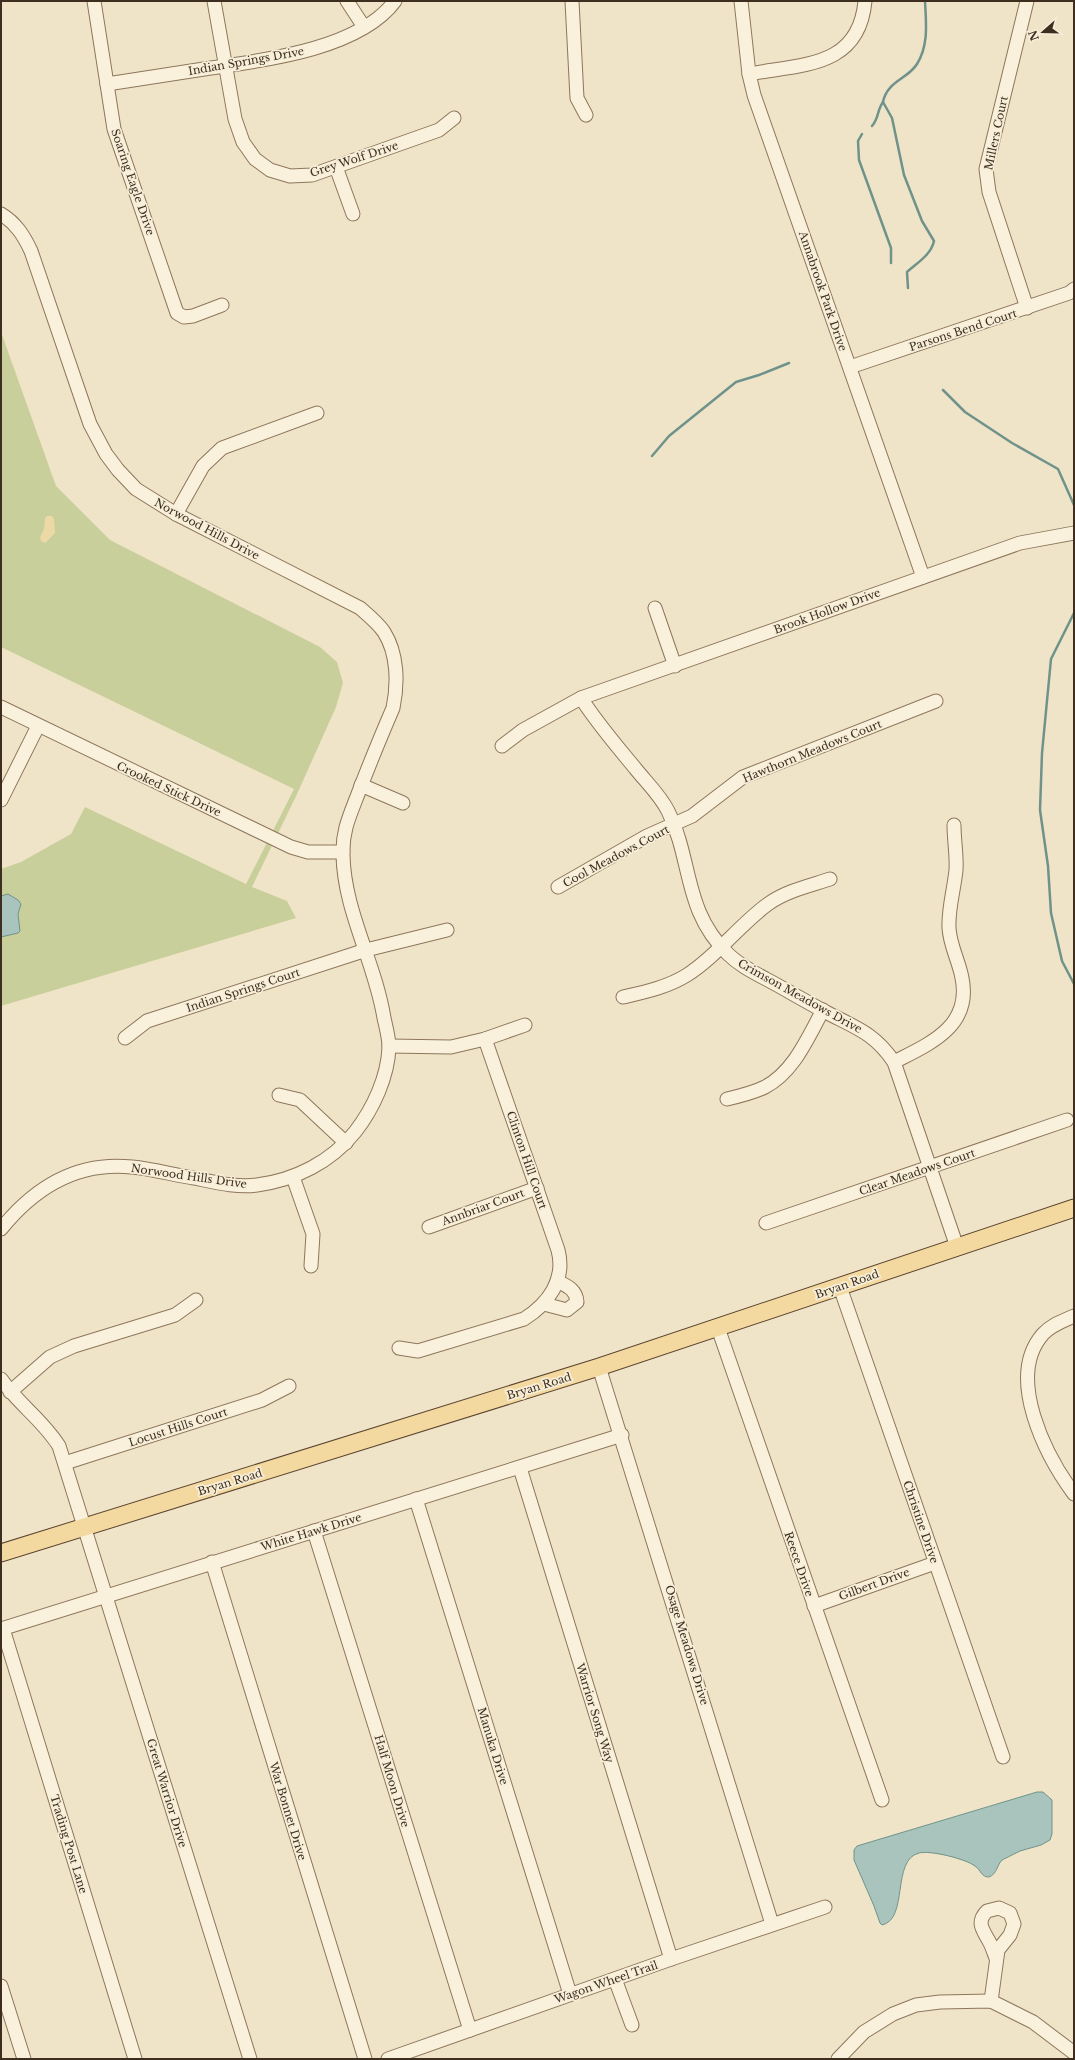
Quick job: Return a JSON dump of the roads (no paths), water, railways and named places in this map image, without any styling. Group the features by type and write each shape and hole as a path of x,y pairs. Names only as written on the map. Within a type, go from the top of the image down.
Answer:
{"main road":[{"name":"Bryan Road","path":"1,1553 600,1367 1074,1208"}],"street":[{"name":"Soaring Eagle Drive","path":"94,1 114,129 177,313 184,317 193,316 222,305"},
{"name":"Grey Wolf Drive","path":"214,1 224,66 235,119 243,142 255,159 270,170 290,176 312,175 439,130 454,118"},
{"path":"347,1 364,27"},
{"name":"Indian Springs Drive","path":"107,84 299,53 364,27 384,12 395,1"},
{"path":"572,1 577,98 586,115"},
{"name":"Annabrook Park Drive","path":"740,1 749,74 757,102 923,577"},
{"path":"749,74 821,61 834,55 846,47 860,28 865,1"},
{"name":"Millers Court","path":"1027,1 986,170 989,192 1027,308"},
{"path":"336,167 353,214"},
{"name":"Norwood Hills Drive","path":"1,214 15,224 32,251 90,424 106,454 136,489 176,514 360,608 384,632 395,666 397,688 393,708 346,821 343,852 344,877 348,896 382,1005 389,1046 384,1075 375,1097 359,1126 346,1143 320,1163 293,1176 257,1185 245,1186 132,1167 113,1166 88,1169 70,1175 34,1194 1,1229"},
{"name":"Parsons Bend Court","path":"850,368 1027,308 1069,293 1074,289"},
{"path":"176,514 203,466 222,448 317,413"},
{"name":"Brook Hollow Drive","path":"502,746 523,730 581,698 1020,543 1074,533"},
{"path":"655,608 675,666"},
{"name":"Crimson Meadows Drive","path":"581,698 607,734 659,798 674,825 698,909 709,932 721,946 737,962 851,1024 872,1037 884,1047 894,1062 957,1247"},
{"name":"Hawthorn Meadows Court","path":"674,825 692,816 743,777 936,700"},
{"name":"Crooked Stick Drive","path":"1,708 291,847 308,852 343,852"},
{"path":"1,800 38,726"},
{"path":"361,786 403,803"},
{"name":"Cool Meadows Court","path":"558,887 629,846 674,825"},
{"path":"894,1062 937,1039 949,1029 957,1017 961,1005 964,990 962,978 951,945 949,928 956,869 954,825"},
{"path":"624,997 665,986 686,975 704,962 768,904 794,890 830,879"},
{"name":"Indian Springs Court","path":"125,1038 147,1021 366,950 447,930"},
{"path":"727,1099 745,1095 766,1086 785,1071 800,1051 823,1010"},
{"path":"389,1046 451,1047 485,1039 525,1025"},
{"name":"Clinton Hill Court","path":"399,1348 418,1351 524,1319 544,1304 559,1276 560,1258 485,1039"},
{"path":"279,1095 300,1100 346,1143"},
{"name":"Clear Meadows Court","path":"766,1223 1067,1120"},
{"path":"293,1176 313,1234 311,1266"},
{"name":"Annbriar Court","path":"429,1227 537,1188"},
{"path":"544,1304 567,1310 577,1302 572,1288 557,1281"},
{"name":"Christine Drive","path":"840,1287 1002,1757"},
{"path":"10,1392 50,1357 74,1346 175,1315 196,1300"},
{"path":"1074,1316 1051,1327 1043,1334 1031,1354 1028,1366 1027,1382 1034,1414 1047,1449 1058,1471 1074,1494"},
{"name":"Reece Drive","path":"718,1328 882,1800"},
{"name":"Osage Meadows Drive","path":"600,1367 772,1924"},
{"path":"1,1379 10,1392 49,1430 59,1446 84,1527"},
{"name":"Locust Hills Court","path":"65,1463 262,1400 289,1386"},
{"name":"White Hawk Drive","path":"2,1629 212,1562 520,1468 622,1435"},
{"name":"Warrior Song Way","path":"520,1468 671,1959"},
{"name":"Manuka Drive","path":"416,1499 570,1994"},
{"name":"Great Warrior Drive","path":"84,1527 250,2059"},
{"name":"Half Moon Drive","path":"314,1531 470,2030"},
{"name":"War Bonnet Drive","path":"212,1562 365,2059"},
{"name":"Gilbert Drive","path":"814,1606 935,1563"},
{"name":"Trading Post Lane","path":"2,1629 135,2059"},
{"name":"Wagon Wheel Trail","path":"388,2059 570,1994 825,1907"},
{"path":"991,2001 996,1958"},
{"path":"615,1979 632,2025"},
{"path":"1,1986 24,2059"},
{"path":"838,2059 864,2032 878,2022 904,2009 928,2003 991,2001 1033,2022 1074,2052"}],"water":[{"path":"8,894 18,900 21,904 18,914 20,931 18,933 1,937 1,896"},
{"path":"1037,1792 1043,1792 1052,1800 1052,1834 1050,1840 1041,1845 1020,1851 1002,1860 994,1874 989,1877 984,1876 975,1866 970,1863 939,1854 924,1852 919,1853 910,1858 905,1866 895,1912 890,1920 882,1925 880,1923 854,1860 854,1850 857,1846"}],"waterway":[{"path":"908,288 907,272 927,255 934,241 922,221 904,175 892,118 883,102 889,89 913,69 921,57 926,33 925,1"},
{"path":"872,126 883,102"},
{"path":"862,134 858,141 859,160 891,248 891,263"},
{"path":"652,456 669,436 736,382 789,363"},
{"path":"943,390 965,412 1012,443 1058,469 1074,505"},
{"path":"1074,613 1051,659 1042,753 1040,810 1048,866 1051,913 1062,961 1074,984"}]}
